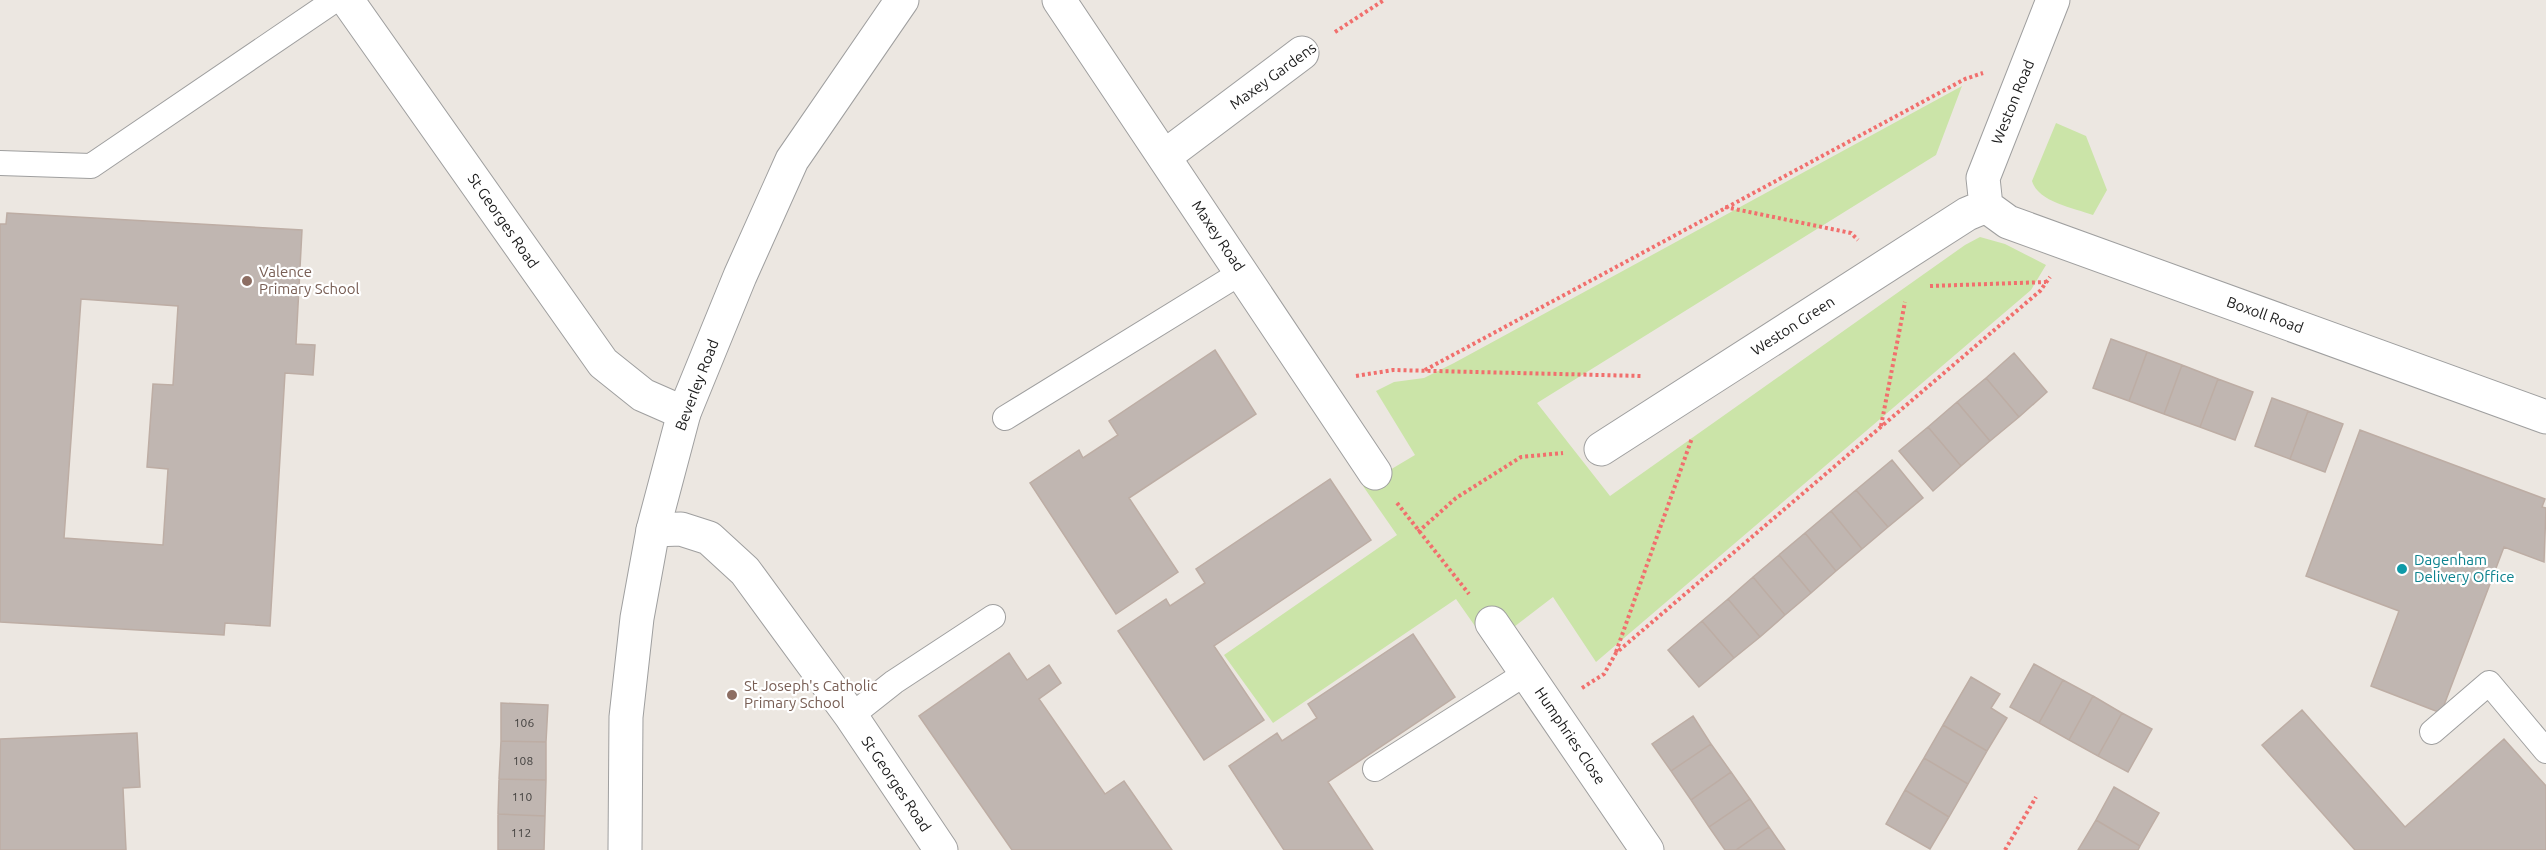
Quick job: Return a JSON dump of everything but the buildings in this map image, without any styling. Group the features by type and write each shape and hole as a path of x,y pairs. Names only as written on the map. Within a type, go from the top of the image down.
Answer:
{"street":[{"name":"St Georges Road","path":"347,0 603,363 643,395 684,413"},
{"name":"Beverley Road","path":"625,850 626,717 637,618 653,530 684,413 740,276 792,160 902,0"},
{"name":"Maxey Road","path":"1059,0 1375,473"},
{"name":"Weston Road","path":"1986,206 1983,178 2053,0"},
{"name":"Maxey Gardens","path":"1165,156 1302,53"},
{"name":"Boxoll Road","path":"1986,206 2008,222 2546,417"},
{"name":"Weston Green","path":"1601,449 1958,220 1986,206"},
{"name":"St Georges Road","path":"653,530 681,529 709,538 745,571 851,716 941,850"},
{"name":"Humphries Close","path":"1492,623 1528,672 1647,850"}],"lane":[{"path":"0,162 91,166 335,0"},
{"path":"1005,418 1242,272"},
{"path":"851,716 894,682 993,617"},
{"path":"1375,769 1528,672"},
{"path":"2432,732 2489,683 2546,751"}],"path":[{"name":"Maxey Gardens","path":"1302,53 1384,0"},
{"path":"1425,370 1965,79 2031,55"},
{"path":"1725,207 1851,233"},
{"path":"1616,653 2040,291 2073,245"},
{"path":"1919,286 2047,282"},
{"path":"1881,426 1905,298"},
{"path":"1315,382 1393,370 1650,376"},
{"path":"1551,707 1604,674 1616,653 1694,431"},
{"path":"1418,532 1456,498 1521,457 1601,449"},
{"path":"1375,473 1418,532 1492,623"},
{"path":"2005,850 2036,797"}],"green space":[{"path":"1962,86 1936,155 1537,403 1610,496 1965,245 1980,237 2005,244 2046,265 2031,290 1596,662 1553,597 1489,646 1456,599 1273,723 1224,655 1397,535 1363,486 1415,455 1376,391 1394,382 1424,378 1454,363"},
{"path":"2056,123 2086,136 2107,190 2093,215 2049,199 2041,194 2032,181"}],"place":[{"name":"Valence Primary School","path":"247,281"},
{"name":"Dagenham Delivery Office","path":"2402,569"},
{"name":"St Joseph's Catholic Primary School","path":"732,695"}]}
